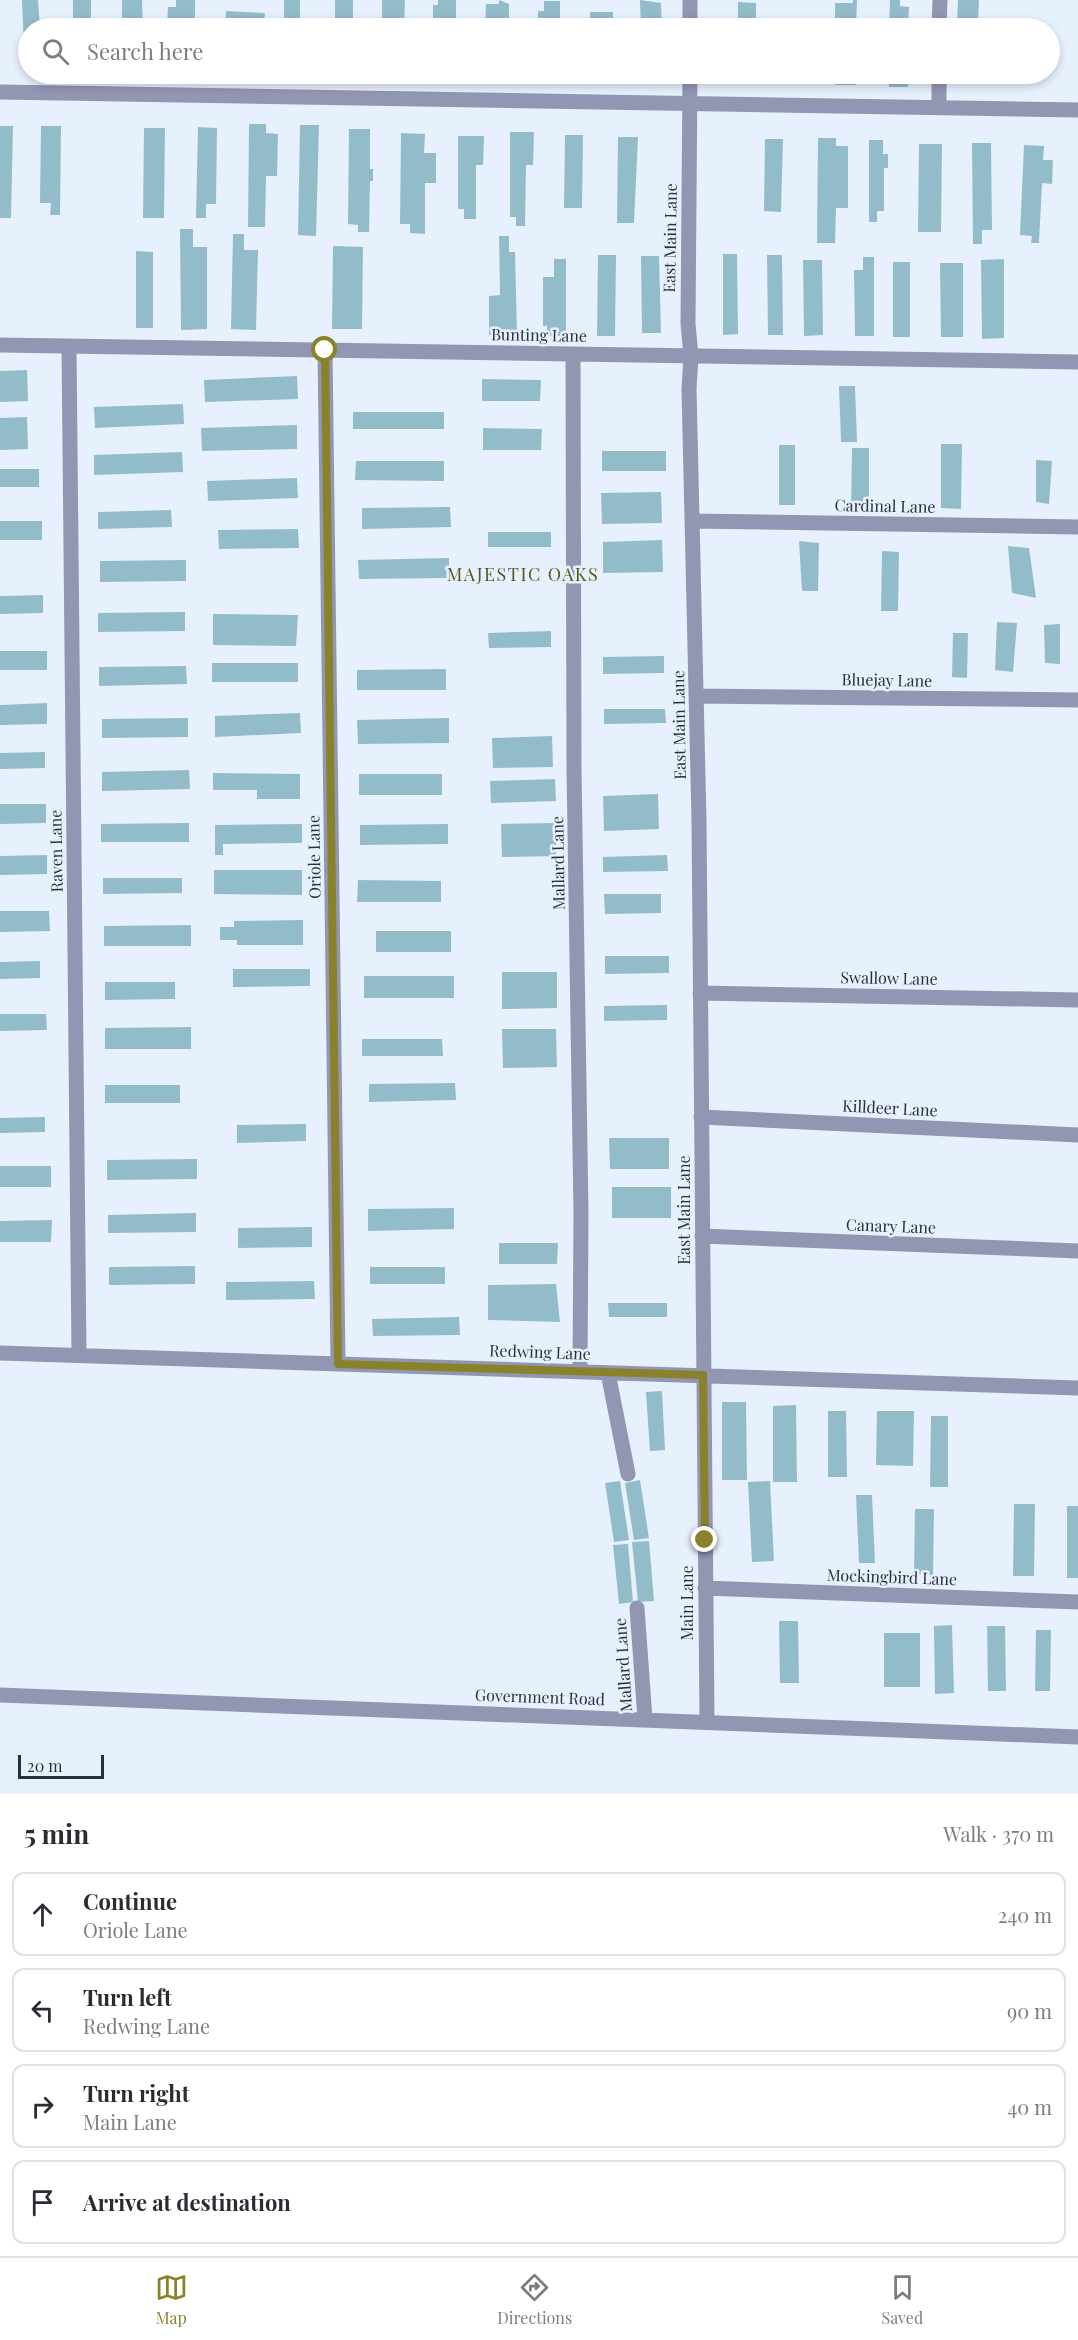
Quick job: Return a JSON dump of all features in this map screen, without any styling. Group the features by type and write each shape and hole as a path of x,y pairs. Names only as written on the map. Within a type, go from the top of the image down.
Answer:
{"street":[{"path":"690,0 690,18"},
{"path":"939,18 940,0"},
{"name":"East Main Lane","path":"690,84 688,324 691,356 696,696 703,1375"},
{"path":"939,84 939,107"},
{"path":"0,92 1078,110"},
{"name":"Bunting Lane","path":"0,345 1078,362"},
{"name":"Raven Lane","path":"69,346 79,1355"},
{"name":"Oriole Lane","path":"325,350 338,1364"},
{"name":"Mallard Lane","path":"573,354 574,768 581,1213 580,1371"},
{"name":"Cardinal Lane","path":"692,521 1078,526"},
{"name":"Bluejay Lane","path":"696,696 1078,700"},
{"name":"Swallow Lane","path":"700,993 1078,1000"},
{"name":"Killdeer Lane","path":"701,1117 1078,1135"},
{"name":"Canary Lane","path":"702,1236 1078,1251"},
{"name":"Redwing Lane","path":"0,1353 1078,1388"},
{"path":"608,1373 628,1474"},
{"name":"Main Lane","path":"703,1375 707,1721"},
{"name":"Mockingbird Lane","path":"705,1588 1078,1602"},
{"name":"Mallard Lane","path":"637,1608 645,1719"},
{"name":"Government Road","path":"0,1695 1078,1737"}],"building":[{"path":"22,0 38,0 39,18 23,18"},
{"path":"73,0 91,0 91,18 73,18"},
{"path":"122,0 142,0 143,18 122,18"},
{"path":"176,0 195,0 195,18 167,18 168,7 176,7"},
{"path":"284,0 300,0 300,18 284,18"},
{"path":"335,0 353,0 353,18 335,18"},
{"path":"382,0 405,0 404,18 382,18"},
{"path":"438,0 456,0 456,18 433,18 433,5 438,5"},
{"path":"499,0 509,4 509,18 485,18 486,4 499,4"},
{"path":"640,0 661,3 662,18 641,18"},
{"path":"853,0 857,0 856,18 835,18 835,3 853,3"},
{"path":"890,0 900,0 900,6 909,7 908,18 889,18"},
{"path":"958,0 979,0 978,18 957,18"},
{"path":"544,1 560,1 560,18 538,18 538,11 544,11"},
{"path":"738,2 756,3 756,18 738,18"},
{"path":"226,11 265,13 265,18 226,18"},
{"path":"590,12 613,12 613,18 590,18"},
{"path":"889,84 908,84 908,87 889,87"},
{"path":"249,124 266,124 266,133 278,134 277,176 266,176 265,227 248,227"},
{"path":"300,125 319,125 316,236 298,235"},
{"path":"0,126 13,126 11,218 0,218"},
{"path":"41,126 61,126 60,215 50,215 51,203 40,203"},
{"path":"198,127 217,128 216,204 206,204 206,218 196,218"},
{"path":"144,128 165,128 164,218 143,218"},
{"path":"349,129 370,129 370,169 373,169 373,181 370,181 369,232 358,232 358,225 348,224"},
{"path":"510,132 534,132 533,165 526,165 525,226 516,226 516,217 510,217"},
{"path":"401,133 425,134 424,153 436,153 436,183 425,183 425,234 410,233 410,224 400,224"},
{"path":"565,135 583,135 582,208 564,208"},
{"path":"458,136 484,136 483,165 476,165 476,219 464,219 464,209 458,209"},
{"path":"618,137 638,137 634,223 617,223"},
{"path":"818,138 836,138 836,146 848,146 848,208 836,208 835,243 817,243"},
{"path":"765,139 783,139 781,212 764,211"},
{"path":"869,140 883,140 883,154 888,154 888,168 884,168 884,211 877,211 877,222 869,222"},
{"path":"972,143 991,143 992,230 982,230 982,244 973,244"},
{"path":"919,144 942,144 941,232 918,232"},
{"path":"1024,145 1044,146 1043,160 1053,160 1052,184 1042,183 1039,243 1031,243 1032,236 1020,235"},
{"path":"180,229 193,229 193,247 207,247 207,329 181,330"},
{"path":"233,234 244,234 244,250 258,250 256,330 231,329"},
{"path":"499,236 509,236 509,252 515,252 517,334 489,335 489,296 500,295"},
{"path":"333,246 363,247 362,329 332,329"},
{"path":"136,251 153,252 153,328 136,328"},
{"path":"723,254 737,254 738,334 723,335"},
{"path":"598,255 616,255 615,336 597,336"},
{"path":"767,255 782,255 783,335 768,335"},
{"path":"641,256 659,256 661,333 642,333"},
{"path":"863,257 874,257 874,336 855,336 854,270 863,270"},
{"path":"554,259 566,259 566,336 547,336 547,326 543,326 543,277 554,277"},
{"path":"1004,259 1004,338 982,339 981,260"},
{"path":"803,260 822,260 823,335 804,336"},
{"path":"893,262 910,262 910,337 893,337"},
{"path":"940,263 963,263 963,337 941,337"},
{"path":"27,370 28,401 0,402 0,371"},
{"path":"297,376 298,399 205,402 204,380"},
{"path":"482,379 541,380 540,401 482,401"},
{"path":"839,386 855,386 857,442 841,442"},
{"path":"183,404 184,424 95,428 94,407"},
{"path":"353,412 444,412 444,429 353,429"},
{"path":"27,417 28,449 0,450 0,418"},
{"path":"297,425 297,449 202,451 201,428"},
{"path":"483,428 542,429 541,450 483,450"},
{"path":"941,444 962,444 961,509 941,508"},
{"path":"779,445 795,445 795,505 779,505"},
{"path":"852,448 869,448 869,507 851,507"},
{"path":"602,451 666,451 666,471 602,471"},
{"path":"182,452 183,472 94,475 94,455"},
{"path":"1036,460 1052,461 1049,504 1036,502"},
{"path":"356,461 444,461 444,481 355,480"},
{"path":"0,469 39,469 39,487 0,487"},
{"path":"297,478 298,498 208,501 207,481"},
{"path":"661,492 662,523 602,524 601,493"},
{"path":"450,507 451,527 362,529 362,508"},
{"path":"171,510 172,527 98,529 98,512"},
{"path":"0,521 42,521 42,540 0,540"},
{"path":"298,529 299,548 219,549 218,530"},
{"path":"488,532 551,532 551,547 488,547"},
{"path":"662,540 663,572 603,573 603,542"},
{"path":"799,541 819,543 818,591 802,591"},
{"path":"1008,546 1029,548 1036,598 1012,593"},
{"path":"882,551 899,552 898,611 881,611"},
{"path":"449,558 449,578 359,579 358,560"},
{"path":"186,560 186,581 100,582 100,561"},
{"path":"43,595 43,613 0,614 0,596"},
{"path":"185,612 185,631 98,632 98,613"},
{"path":"213,614 298,615 296,646 213,645"},
{"path":"997,622 1017,623 1013,672 995,670"},
{"path":"1060,624 1060,664 1045,663 1044,625"},
{"path":"551,631 551,647 489,648 488,633"},
{"path":"953,633 968,633 967,678 952,677"},
{"path":"0,651 47,651 47,670 0,670"},
{"path":"664,656 664,673 603,674 603,657"},
{"path":"212,663 298,663 298,682 212,682"},
{"path":"186,666 187,684 99,686 99,667"},
{"path":"446,669 446,690 357,690 357,670"},
{"path":"47,703 47,724 0,725 0,705"},
{"path":"604,709 665,709 666,723 604,724"},
{"path":"300,713 301,733 215,737 215,716"},
{"path":"188,718 188,737 102,738 102,719"},
{"path":"449,718 449,743 358,744 357,720"},
{"path":"552,736 553,767 493,768 492,738"},
{"path":"45,752 45,768 0,769 0,753"},
{"path":"189,770 190,789 102,791 102,772"},
{"path":"213,773 300,774 300,799 257,799 257,790 213,790"},
{"path":"359,774 442,774 442,795 359,795"},
{"path":"555,779 556,801 491,803 490,781"},
{"path":"658,794 659,829 604,831 603,796"},
{"path":"0,804 46,804 46,823 0,824"},
{"path":"189,823 189,842 101,842 101,824"},
{"path":"556,823 556,856 502,857 501,824"},
{"path":"302,824 302,843 223,844 223,855 215,855 215,825"},
{"path":"448,824 448,844 360,845 360,825"},
{"path":"47,855 47,874 0,875 0,856"},
{"path":"667,855 668,871 603,872 603,857"},
{"path":"214,870 302,870 302,895 214,894"},
{"path":"103,878 182,878 182,893 103,894"},
{"path":"358,880 441,881 441,902 357,902"},
{"path":"604,894 661,894 661,913 605,914"},
{"path":"0,911 49,911 50,931 0,932"},
{"path":"303,920 303,945 237,945 237,940 220,940 220,927 234,927 234,921"},
{"path":"191,925 191,946 104,946 104,926"},
{"path":"376,931 451,931 451,952 376,952"},
{"path":"605,956 669,956 669,973 605,974"},
{"path":"40,961 40,978 0,979 0,962"},
{"path":"233,969 310,969 310,986 233,987"},
{"path":"502,972 557,972 557,1008 502,1009"},
{"path":"364,976 454,976 454,998 364,998"},
{"path":"105,982 175,982 175,999 105,1000"},
{"path":"667,1005 667,1020 604,1021 604,1006"},
{"path":"0,1014 46,1014 47,1030 0,1031"},
{"path":"191,1027 191,1049 105,1049 105,1028"},
{"path":"502,1029 556,1029 557,1067 503,1068"},
{"path":"362,1039 442,1039 443,1056 362,1056"},
{"path":"455,1083 456,1100 369,1102 369,1084"},
{"path":"105,1085 180,1085 180,1103 105,1103"},
{"path":"45,1117 45,1132 0,1133 0,1118"},
{"path":"306,1124 306,1141 237,1143 237,1125"},
{"path":"609,1138 669,1138 669,1169 610,1169"},
{"path":"197,1159 197,1179 107,1180 107,1160"},
{"path":"0,1166 51,1166 51,1187 0,1187"},
{"path":"612,1187 671,1187 671,1218 612,1218"},
{"path":"454,1208 454,1229 368,1231 368,1209"},
{"path":"196,1213 196,1232 108,1233 108,1215"},
{"path":"52,1220 51,1242 0,1242 0,1221"},
{"path":"312,1227 312,1247 238,1248 238,1228"},
{"path":"499,1243 558,1243 557,1264 499,1264"},
{"path":"195,1266 195,1284 109,1285 109,1267"},
{"path":"370,1267 445,1267 445,1284 370,1284"},
{"path":"314,1281 315,1299 226,1300 226,1282"},
{"path":"556,1284 560,1322 488,1320 488,1285"},
{"path":"608,1303 667,1303 667,1317 609,1317"},
{"path":"459,1317 460,1335 373,1336 372,1319"},
{"path":"662,1391 665,1450 650,1451 646,1392"},
{"path":"722,1402 746,1402 747,1480 722,1480"},
{"path":"796,1405 797,1482 773,1482 773,1406"},
{"path":"828,1411 846,1411 847,1477 828,1477"},
{"path":"877,1411 914,1411 913,1466 876,1465"},
{"path":"931,1416 948,1416 948,1487 930,1487"},
{"path":"640,1480 649,1538 634,1540 625,1483"},
{"path":"620,1481 629,1540 614,1542 605,1483"},
{"path":"770,1481 774,1561 752,1562 748,1482"},
{"path":"856,1495 872,1495 875,1563 859,1563"},
{"path":"1014,1504 1035,1504 1034,1576 1013,1576"},
{"path":"1067,1506 1078,1506 1078,1578 1067,1578"},
{"path":"915,1509 934,1509 933,1575 914,1574"},
{"path":"649,1541 654,1601 638,1602 632,1542"},
{"path":"628,1544 633,1602 619,1604 613,1545"},
{"path":"779,1621 798,1621 799,1683 780,1683"},
{"path":"952,1625 954,1693 935,1694 934,1626"},
{"path":"987,1626 1005,1626 1006,1691 988,1691"},
{"path":"1036,1630 1051,1630 1050,1691 1035,1691"},
{"path":"884,1633 920,1633 920,1687 884,1687"}],"district":[{"name":"MAJESTIC OAKS","path":"523,575"}],"route":[{"path":"325,350 338,1364 703,1375 705,1540"}]}
